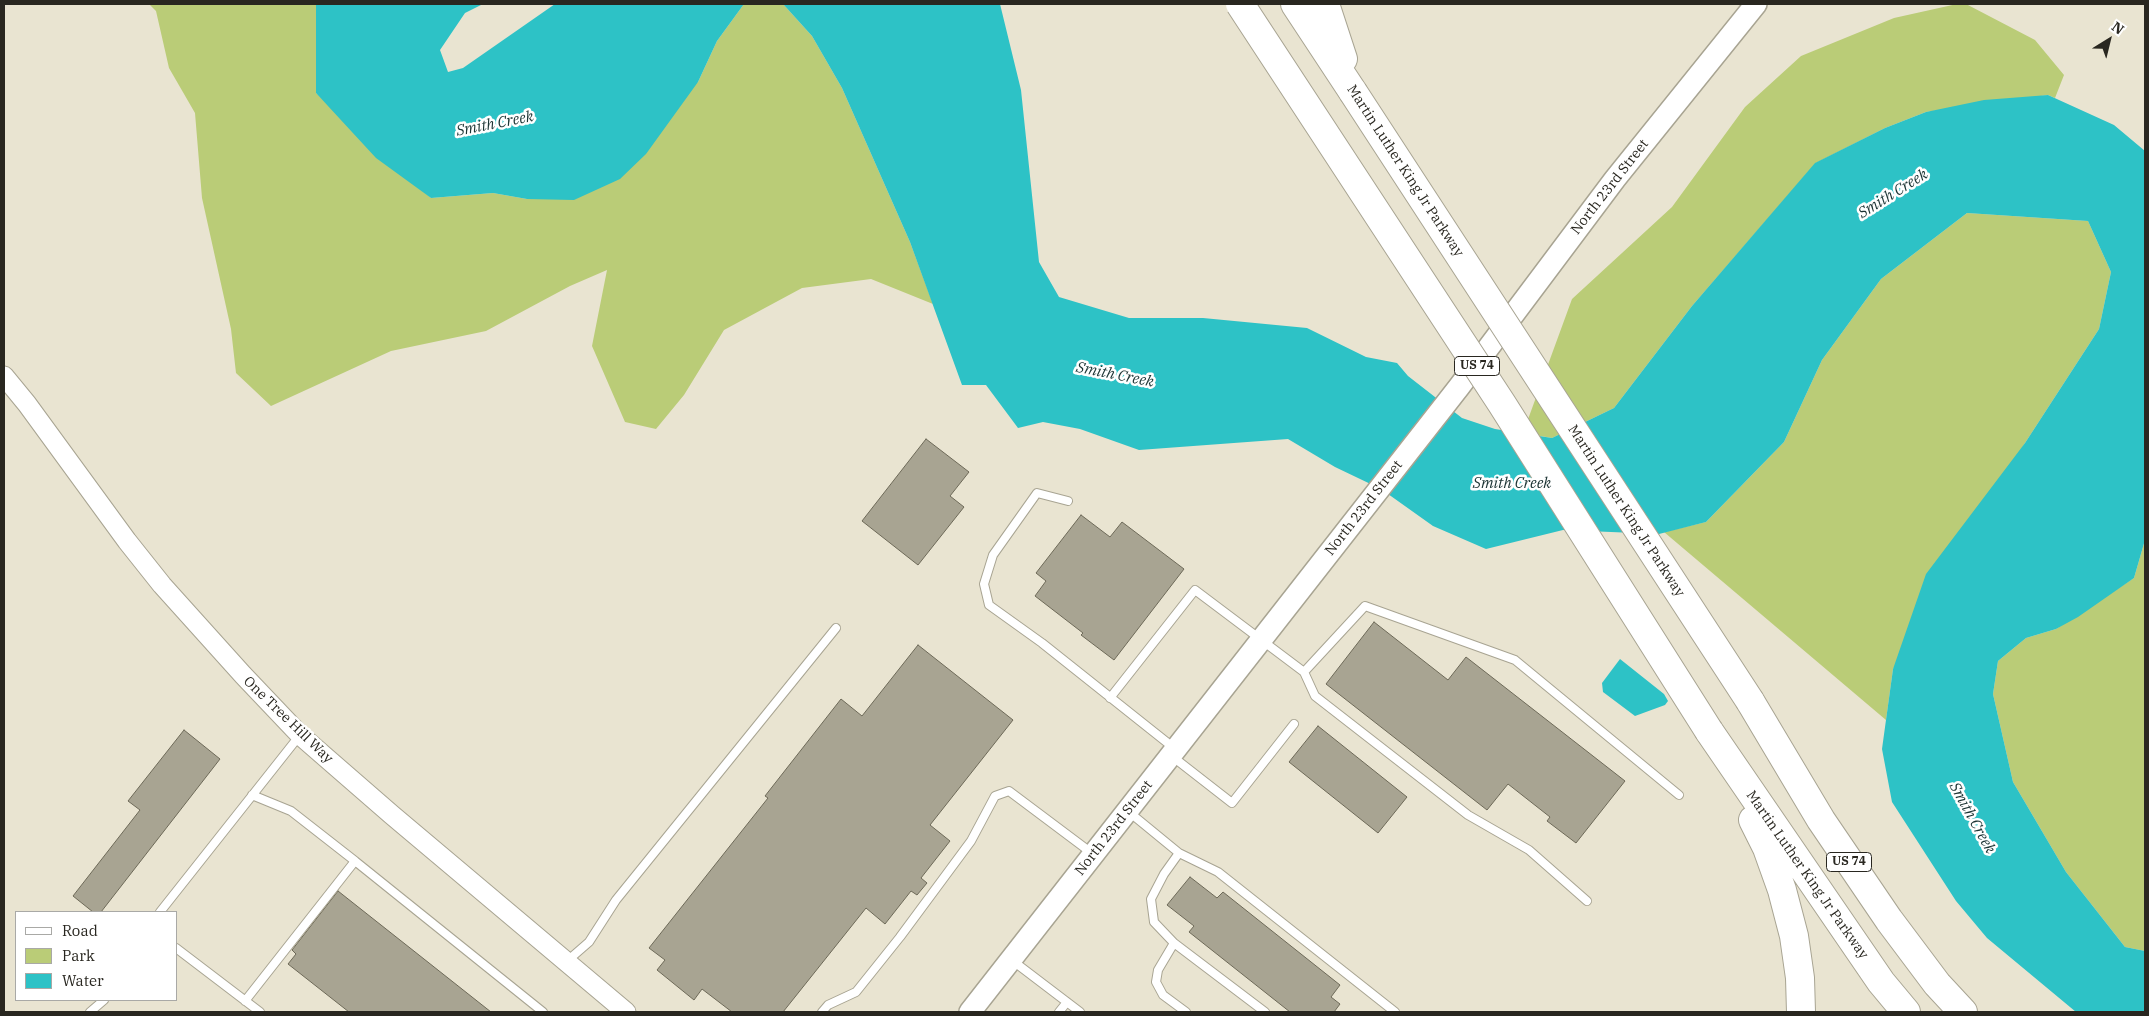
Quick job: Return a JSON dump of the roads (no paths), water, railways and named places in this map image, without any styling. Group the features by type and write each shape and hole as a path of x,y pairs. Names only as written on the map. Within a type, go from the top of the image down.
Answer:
{"highway":[{"name":"Martin Luther King Jr Parkway","path":"1240,4 1502,404 1709,731 1881,982 1906,1012"},
{"name":"Martin Luther King Jr Parkway","path":"1295,4 1750,702 1821,820 1889,920 1937,984 1963,1012"},
{"path":"1325,4 1353,92"},
{"path":"1709,731 1767,848 1782,890 1794,936 1800,978 1801,1012"}],"main road":[{"name":"North 23rd Street","path":"970,1012 1459,387 1615,180 1756,4"}],"street":[{"name":"One Tree Hill Way","path":"4,376 162,585 300,735 626,1012"}],"lane":[{"path":"1068,501 1037,493 993,555 984,584 989,605 1042,643 1110,698 1232,802 1294,724"},
{"path":"1110,698 1196,590 1304,672 1315,696 1468,815 1529,850 1587,901"},
{"path":"1304,672 1365,606 1515,660 1680,795"},
{"path":"566,962 589,942 616,900 836,628"},
{"path":"161,911 300,735"},
{"path":"822,1012 828,1005 856,992 971,841 995,796 1008,791 1094,854"},
{"path":"252,795 291,811 543,1012"},
{"path":"1128,811 1178,852 1218,872 1395,1012"},
{"path":"1178,852 1150,899 1154,922 1174,943 1265,1012"},
{"path":"245,1001 355,861"},
{"path":"1174,943 1158,970 1156,982 1163,995 1186,1012"},
{"path":"178,950 260,1012"},
{"path":"1012,959 1080,1012"},
{"path":"90,1012 103,1001"},
{"path":"1059,1012 1067,1002"}],"water":[{"name":"Smith Creek","path":"316,4 483,4 465,13 440,50 448,72 463,68 555,4 744,4 717,41 698,82 646,154 620,179 574,200 527,199 493,193 431,198 376,158 316,93"},
{"name":"Smith Creek","path":"783,4 1000,4 1021,90 1039,262 1059,297 1129,318 1203,318 1307,328 1366,357 1397,363 1408,376 1462,418 1495,429 1552,438 1614,408 1692,306 1815,163 1885,128 1926,112 1984,100 2048,95 2114,125 2145,151 2145,540 2134,578 2078,617 2056,629 2026,638 1998,661 1993,694 2013,782 2066,872 2125,947 2145,951 2145,1012 2076,1012 1987,938 1956,901 1892,802 1882,749 1893,669 1926,574 2025,443 2099,329 2111,272 2088,221 1967,213 1881,279 1822,360 1784,442 1706,522 1659,534 1563,530 1486,549 1433,526 1381,489 1335,467 1288,439 1139,450 1080,429 1043,422 1018,428 986,385 962,385 910,242 842,88 812,36"},
{"path":"1620,659 1664,694 1668,701 1665,705 1635,716 1603,692 1602,683"}]}
